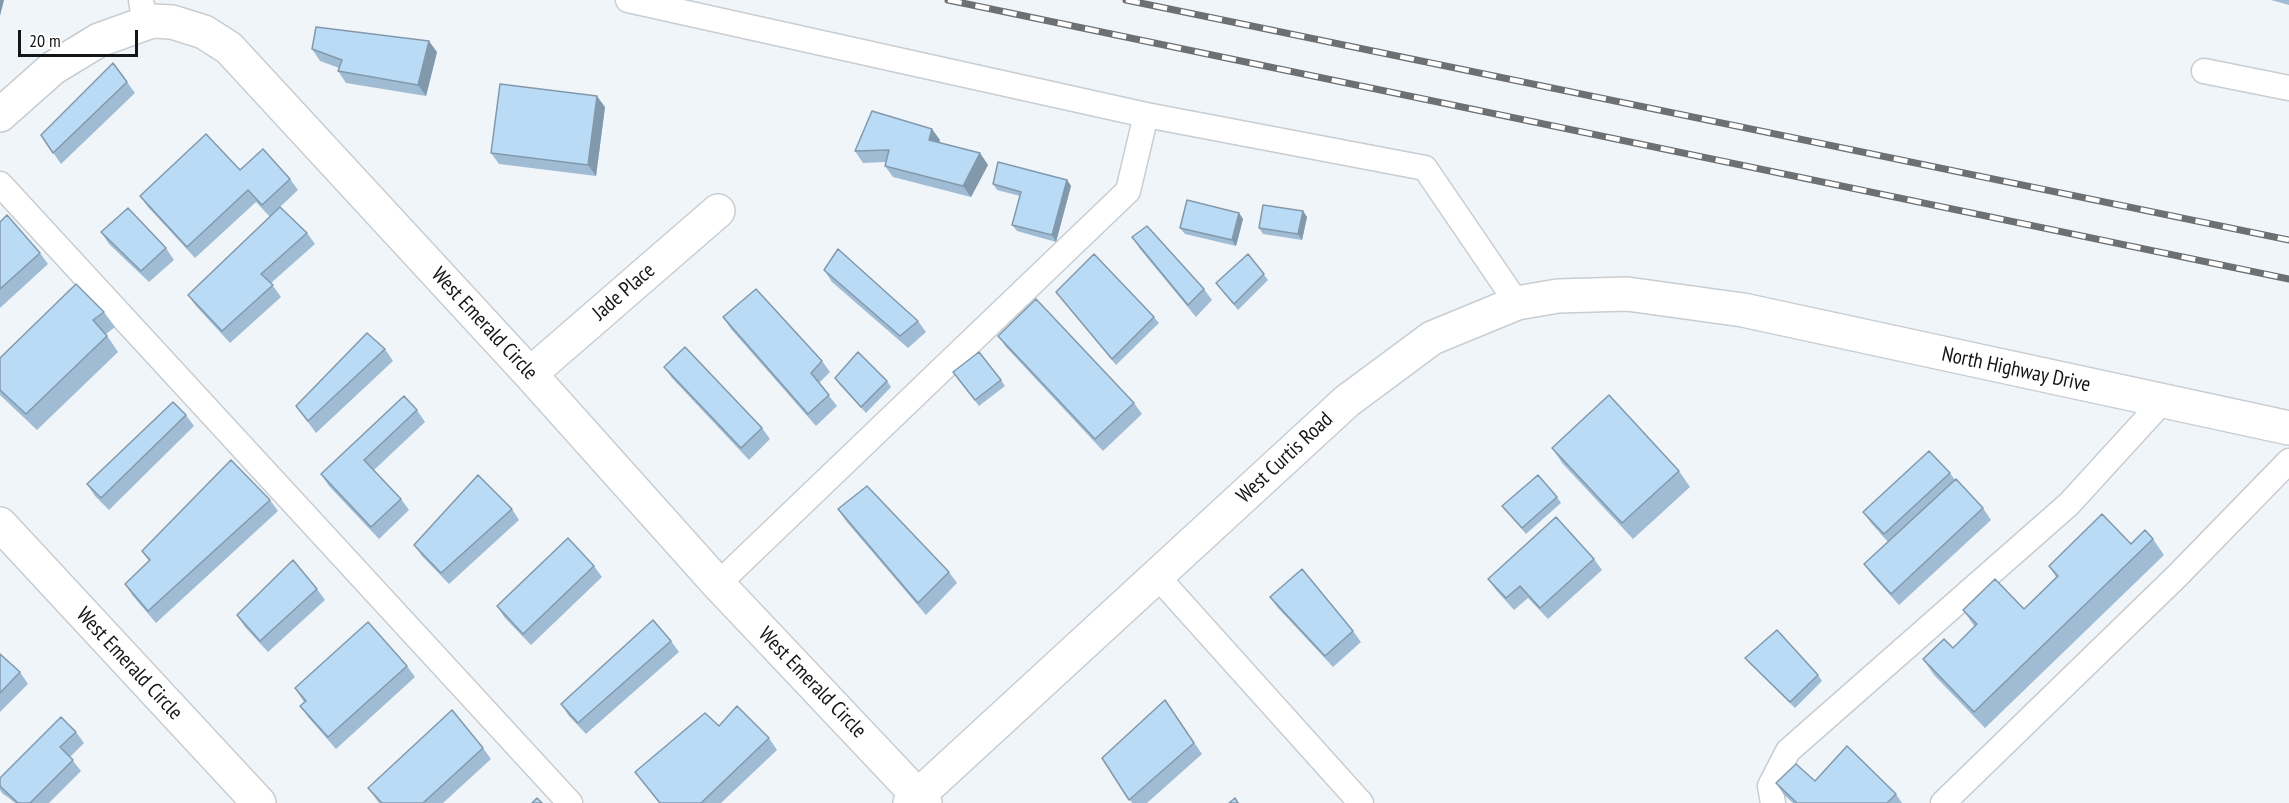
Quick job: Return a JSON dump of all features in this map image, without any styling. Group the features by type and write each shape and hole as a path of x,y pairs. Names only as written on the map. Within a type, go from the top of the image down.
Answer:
{"street":[{"name":"West Emerald Circle","path":"0,115 53,68 143,12 152,21 172,22 204,32 229,48 530,374 718,584 874,747 917,801"},
{"name":"Jade Place","path":"530,374 718,211"},
{"name":"West Curtis Road","path":"917,801 1156,576 1347,401 1432,338 1517,303 1558,296 1627,294 1743,310"},
{"name":"North Highway Drive","path":"1743,310 2289,428"},
{"name":"West Emerald Circle","path":"0,524 259,803"}],"lane":[{"path":"628,0 1146,116 1425,168 1517,303"},
{"path":"2204,70 2289,88"},
{"path":"718,584 1128,191 1146,116"},
{"path":"0,184 570,803"},
{"path":"1773,803 1770,786 1788,751 2069,504 2163,401"},
{"path":"1943,803 2178,576 2289,461"},
{"path":"1156,576 1360,803"}],"building":[{"path":"316,27 429,41 418,85 338,71 342,60 312,49"},
{"path":"113,63 127,82 53,153 41,135"},
{"path":"500,84 597,96 588,165 491,153"},
{"path":"872,111 932,129 929,140 980,153 963,186 885,166 889,150 855,151"},
{"path":"206,134 240,170 263,149 290,179 262,205 248,190 187,247 140,196"},
{"path":"998,162 1067,180 1052,235 1012,225 1021,192 993,184"},
{"path":"1187,200 1239,213 1232,240 1180,228"},
{"path":"1263,205 1303,211 1298,234 1259,228"},
{"path":"280,207 307,233 261,274 273,285 222,331 188,295"},
{"path":"128,208 166,248 141,271 101,232"},
{"path":"7,215 40,253 0,289 0,222"},
{"path":"1147,226 1204,289 1188,305 1132,237"},
{"path":"838,249 918,321 900,336 824,270"},
{"path":"1094,254 1154,317 1112,359 1056,292"},
{"path":"1248,254 1264,274 1234,304 1216,283"},
{"path":"76,284 104,312 93,320 107,336 26,414 0,390 0,358"},
{"path":"756,289 822,361 811,373 829,395 808,414 723,317"},
{"path":"1036,299 1134,403 1095,439 998,336"},
{"path":"367,333 385,349 308,421 296,406"},
{"path":"685,347 762,428 741,448 664,367"},
{"path":"858,352 887,381 861,407 835,378"},
{"path":"979,352 1001,380 975,400 953,372"},
{"path":"1609,395 1679,471 1622,523 1552,448"},
{"path":"404,396 417,410 364,460 401,499 371,527 321,474"},
{"path":"173,402 186,415 101,498 87,484"},
{"path":"1929,451 1950,473 1884,534 1863,512"},
{"path":"231,460 270,500 148,611 125,584 150,560 142,551"},
{"path":"478,475 512,509 441,573 414,545"},
{"path":"1538,475 1557,497 1522,528 1502,506"},
{"path":"1956,479 1983,508 1891,594 1864,564"},
{"path":"867,486 949,572 918,603 838,509"},
{"path":"2102,514 2131,544 2145,530 2153,539 1974,712 1923,659 1944,639 1953,648 1977,624 1963,610 1995,579 2024,609 2058,576 2049,566"},
{"path":"1556,517 1594,559 1540,608 1520,586 1506,598 1488,579"},
{"path":"568,538 594,566 523,634 497,606"},
{"path":"293,560 317,589 260,641 237,615"},
{"path":"1302,569 1353,631 1325,656 1270,597"},
{"path":"653,620 671,641 578,723 561,704"},
{"path":"368,622 407,666 328,737 300,706 306,701 295,688"},
{"path":"1777,630 1818,675 1790,702 1745,658"},
{"path":"0,654 20,672 0,693"},
{"path":"1165,700 1194,743 1129,800 1102,758"},
{"path":"737,706 769,738 701,803 660,803 635,772 705,713 719,726"},
{"path":"452,710 483,748 423,803 382,803 368,788"},
{"path":"61,717 76,732 60,747 73,760 30,803 18,803 0,786 0,778"},
{"path":"1847,746 1896,794 1887,803 1797,803 1776,783 1796,764 1815,781"},
{"path":"537,798 542,803 532,803"}],"railway":[{"path":"948,0 2289,279"},
{"path":"1126,0 2289,240"}]}
